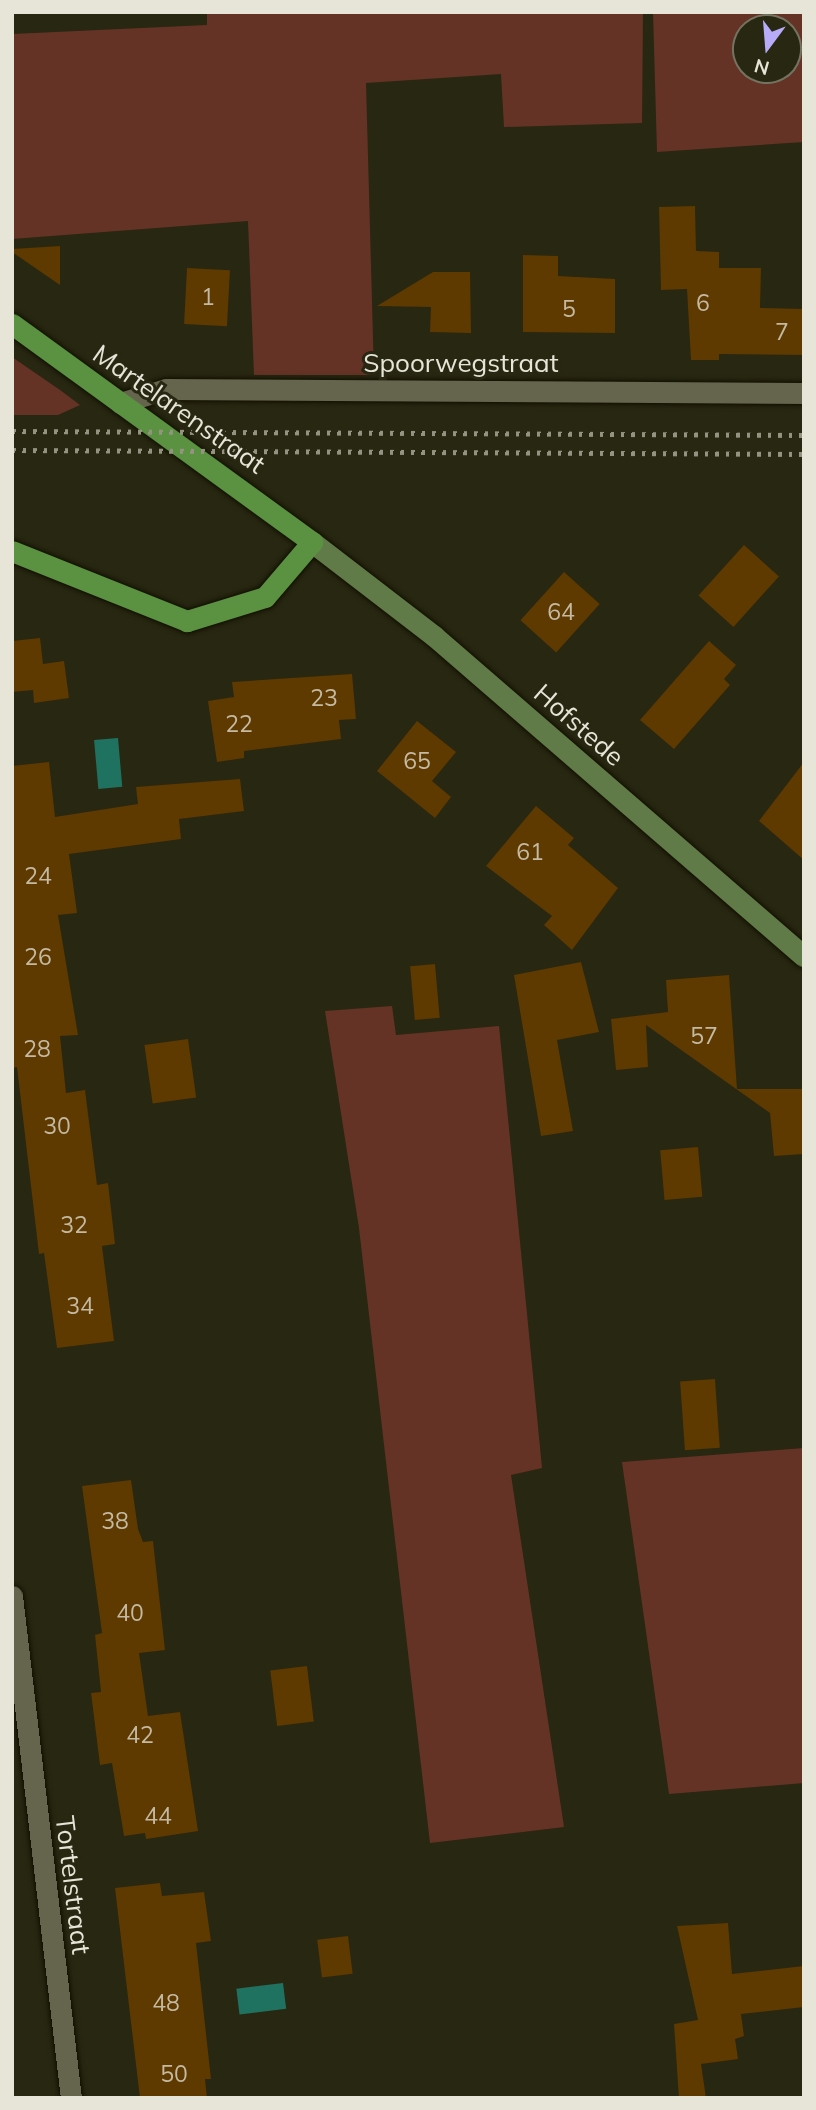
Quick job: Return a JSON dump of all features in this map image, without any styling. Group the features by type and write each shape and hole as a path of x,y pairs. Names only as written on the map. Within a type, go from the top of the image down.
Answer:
{"main road":[{"name":"Martelarenstraat","path":"12,324 312,542"},
{"path":"12,551 187,621 265,597 312,542"}],"street":[{"name":"Spoorwegstraat","path":"120,403 166,389 804,393"},
{"name":"Hofstede","path":"312,542 434,636 804,956"},
{"name":"Tortelstraat","path":"12,1596 71,2098"}],"shaded area":[{"path":"207,12 643,12 642,123 504,127 501,74 366,83 374,375 254,375 248,221 12,239 12,34 207,25"},
{"path":"653,12 804,12 804,142 657,152"},
{"path":"12,357 80,405 58,415 12,415"},
{"path":"392,1006 396,1035 499,1026 542,1468 511,1475 564,1827 430,1843 359,1228 325,1011"},
{"path":"804,1448 804,1783 669,1794 622,1462"}],"water":[{"path":"118,738 122,787 98,789 94,740"},
{"path":"283,1983 286,2009 240,2015 236,1989"}],"building":[{"path":"695,206 696,251 719,252 719,268 761,268 760,308 804,309 804,355 719,354 719,360 691,360 687,289 661,290 659,207"},
{"path":"60,246 60,285 12,252 12,249"},
{"path":"523,255 558,256 558,276 615,279 615,333 523,332"},
{"path":"187,268 230,270 227,326 184,324"},
{"path":"433,272 470,272 471,333 430,332 431,307 377,306"},
{"path":"744,545 779,576 733,627 698,596"},
{"path":"564,572 600,604 556,652 521,620"},
{"path":"40,638 43,664 64,661 69,698 34,703 33,690 12,692 12,641"},
{"path":"709,641 736,665 724,679 730,685 674,749 640,720"},
{"path":"352,674 356,719 339,720 341,739 244,751 244,758 217,762 208,701 234,697 232,682"},
{"path":"417,721 456,752 432,781 451,797 435,818 377,771"},
{"path":"49,762 55,817 138,804 136,787 240,779 244,811 179,819 181,839 69,854 77,913 58,915 78,1035 60,1036 66,1093 85,1090 97,1185 108,1183 115,1244 102,1246 114,1341 57,1348 44,1253 39,1254 17,1067 12,1068 12,766"},
{"path":"804,762 804,860 759,821"},
{"path":"536,806 574,838 568,845 618,888 572,950 544,925 552,916 486,866"},
{"path":"581,962 599,1032 557,1040 573,1131 541,1136 514,975"},
{"path":"435,964 440,1018 415,1020 410,966"},
{"path":"729,975 737,1089 804,1089 804,1154 774,1156 770,1113 646,1025 648,1067 616,1070 611,1019 668,1012 666,980"},
{"path":"188,1039 196,1097 153,1104 144,1045"},
{"path":"698,1147 702,1197 665,1200 660,1150"},
{"path":"715,1379 720,1448 685,1450 680,1381"},
{"path":"131,1480 138,1529 143,1542 153,1541 165,1650 139,1653 148,1716 180,1712 198,1831 146,1839 145,1833 124,1836 112,1763 100,1765 91,1693 101,1692 95,1635 102,1633 82,1486"},
{"path":"307,1666 314,1722 277,1726 270,1671"},
{"path":"160,1883 162,1896 204,1892 211,1941 196,1943 211,2079 205,2079 207,2098 140,2098 115,1888"},
{"path":"728,1923 732,1974 804,1966 804,2007 741,2014 744,2036 735,2039 738,2059 701,2064 706,2098 679,2098 674,2024 698,2020 677,1926"},
{"path":"348,1936 353,1974 322,1977 317,1940"}],"railway":[{"path":"12,431 804,435"},
{"path":"12,450 804,454"}]}
